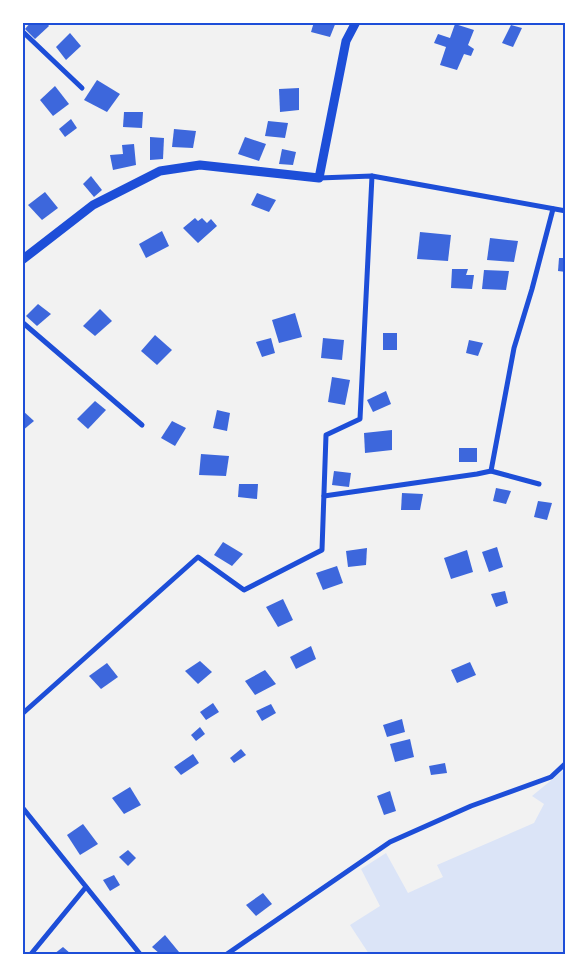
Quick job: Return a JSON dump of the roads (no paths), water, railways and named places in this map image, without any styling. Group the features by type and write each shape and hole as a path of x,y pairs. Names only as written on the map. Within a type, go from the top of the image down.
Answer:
{"street":[{"path":"319,178 346,41 356,22"},
{"path":"22,31 82,88"},
{"path":"22,260 93,205 160,171 200,165 319,178 372,176 566,211"},
{"path":"22,714 198,557 244,590 322,550 326,435 360,419 372,176"},
{"path":"491,471 514,348 553,209"},
{"path":"22,322 142,425"},
{"path":"324,496 491,471 539,484"},
{"path":"227,954 390,842 471,806 550,777 566,763"},
{"path":"22,807 140,954"},
{"path":"31,954 86,887"}]}
